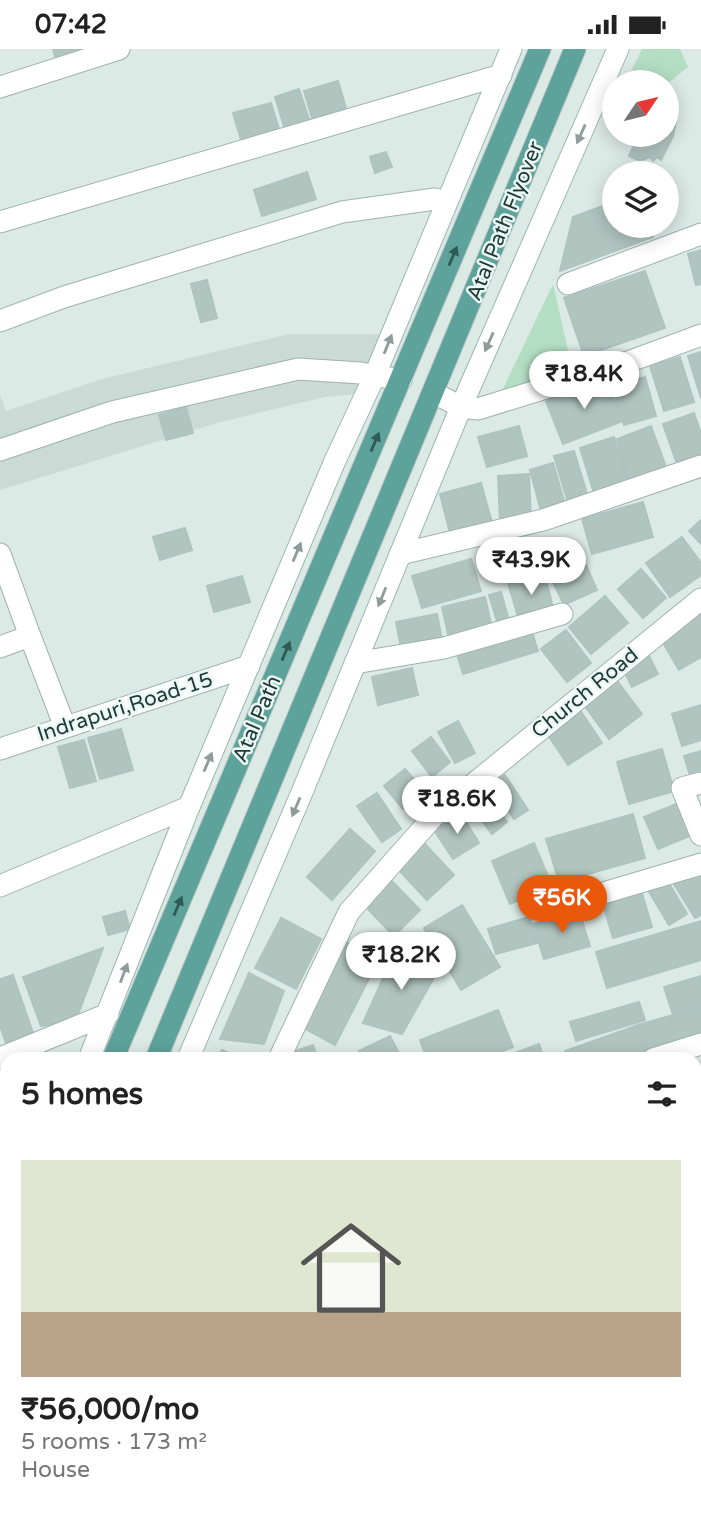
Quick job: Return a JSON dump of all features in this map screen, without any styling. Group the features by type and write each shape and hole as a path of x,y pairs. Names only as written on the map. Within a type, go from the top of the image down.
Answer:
{"main road":[{"name":"Atal Path Flyover","path":"401,380 540,49"},
{"name":"Atal Path Flyover","path":"434,393 575,49"},
{"name":"Atal Path","path":"116,1052 401,380"},
{"name":"Atal Path","path":"159,1052 434,393"}],"street":[{"path":"0,87 119,49"},
{"path":"92,1052 189,807 334,463 374,377 510,49"},
{"path":"191,1052 460,407 618,49"},
{"path":"0,222 500,75"},
{"path":"0,321 64,297 342,212 435,199 446,202"},
{"path":"568,284 701,234"},
{"path":"434,393 460,407 478,409 617,366 701,335"},
{"path":"0,450 112,412 298,369 361,373 401,380"},
{"path":"400,554 543,520 701,466"},
{"path":"0,554 65,727"},
{"name":"Church Road","path":"282,1052 349,912 434,816 701,599"},
{"path":"355,663 444,648 562,614"},
{"path":"0,647 30,636"},
{"name":"Indrapuri,Road-15","path":"0,749 249,666"},
{"path":"701,783 682,788 701,835"},
{"path":"0,886 189,807"},
{"path":"573,902 701,864"},
{"path":"15,1052 108,1014"},
{"path":"675,1052 701,1044"}],"shaded area":[{"path":"289,334 389,334 357,394 325,397 217,423 0,490 0,395 6,411 102,379"}],"green space":[{"path":"642,49 680,49 688,67 679,74 679,70 632,70"},
{"path":"553,284 572,368 501,393"}],"building":[{"path":"53,49 89,49 56,60"},
{"path":"338,81 346,108 312,118 304,91"},
{"path":"299,89 311,125 286,133 275,97"},
{"path":"271,103 279,129 241,140 233,113"},
{"path":"633,147 668,147 661,160 657,157 653,161 650,157 640,161 629,156"},
{"path":"386,152 392,167 375,173 370,157"},
{"path":"307,172 316,199 262,216 254,190"},
{"path":"602,206 602,238 650,238 560,271 573,217"},
{"path":"701,250 701,284 696,285 688,254"},
{"path":"645,271 665,328 584,356 564,298"},
{"path":"207,280 217,318 201,322 191,284"},
{"path":"701,352 701,398 688,356"},
{"path":"680,357 694,402 664,411 650,366"},
{"path":"645,377 656,416 624,425 613,386"},
{"path":"606,378 623,421 563,444 546,401"},
{"path":"186,407 193,433 166,440 159,415"},
{"path":"694,413 701,434 701,456 677,464 663,424"},
{"path":"519,426 527,456 487,467 478,437"},
{"path":"651,426 666,467 629,482 617,439"},
{"path":"614,437 628,482 594,493 580,448"},
{"path":"574,451 589,500 569,506 554,456"},
{"path":"553,463 565,504 541,511 530,470"},
{"path":"529,474 531,519 500,520 498,476"},
{"path":"481,483 493,526 451,537 440,494"},
{"path":"643,502 653,537 592,554 582,519"},
{"path":"701,520 701,544 689,531"},
{"path":"185,528 192,550 160,560 153,537"},
{"path":"682,537 701,563 701,575 670,597 646,563"},
{"path":"471,559 481,591 422,608 412,576"},
{"path":"586,565 597,590 564,605 552,580"},
{"path":"641,569 666,598 643,618 618,589"},
{"path":"544,573 554,611 519,620 508,583"},
{"path":"242,576 250,602 214,612 207,586"},
{"path":"501,592 510,624 499,628 489,595"},
{"path":"605,596 628,623 591,654 569,627"},
{"path":"485,597 492,628 449,638 442,607"},
{"path":"701,610 701,657 679,670 659,636"},
{"path":"437,614 443,645 402,653 396,622"},
{"path":"566,630 591,663 567,682 541,649"},
{"path":"532,632 538,651 463,674 457,654"},
{"path":"647,652 658,674 632,687 621,665"},
{"path":"412,668 418,695 378,705 372,677"},
{"path":"615,678 642,714 609,739 582,702"},
{"path":"701,705 701,740 682,746 672,714"},
{"path":"580,710 602,743 568,765 546,732"},
{"path":"458,721 475,753 455,763 438,732"},
{"path":"121,729 133,770 100,779 88,738"},
{"path":"431,737 450,762 432,777 412,751"},
{"path":"84,740 96,781 70,788 58,747"},
{"path":"662,749 674,791 629,804 617,762"},
{"path":"701,751 701,779 692,782 684,756"},
{"path":"405,769 424,791 403,809 384,786"},
{"path":"505,775 528,810 514,819 491,784"},
{"path":"481,786 507,822 492,834 465,798"},
{"path":"377,793 401,829 382,842 357,806"},
{"path":"681,802 695,834 658,849 644,817"},
{"path":"461,814 479,843 453,859 434,830"},
{"path":"633,814 645,858 559,882 546,839"},
{"path":"350,829 375,851 332,900 307,877"},
{"path":"422,841 454,875 427,900 395,866"},
{"path":"534,843 552,886 510,904 492,861"},
{"path":"701,869 701,915 695,918 674,884"},
{"path":"388,877 420,910 394,936 362,903"},
{"path":"667,880 687,914 669,925 648,890"},
{"path":"641,890 652,927 613,938 602,901"},
{"path":"462,905 500,967 461,990 424,928"},
{"path":"125,911 130,929 108,935 103,917"},
{"path":"579,911 590,946 544,959 533,924"},
{"path":"529,917 537,943 496,954 488,929"},
{"path":"281,918 321,939 296,989 255,968"},
{"path":"701,921 701,960 607,988 596,952"},
{"path":"346,942 379,959 335,1045 302,1027"},
{"path":"397,947 440,967 402,1034 363,1023"},
{"path":"103,948 76,1020 41,1026 23,977"},
{"path":"249,973 284,991 264,1044 220,1039"},
{"path":"13,975 33,1033 6,1043 0,1026 0,979"},
{"path":"701,976 701,1006 673,1015 664,987"},
{"path":"639,1002 645,1020 576,1041 570,1022"},
{"path":"701,1007 701,1037 648,1052 645,1052 638,1025"},
{"path":"498,1010 513,1047 501,1052 424,1052 420,1040"},
{"path":"638,1025 645,1051 565,1052"},
{"path":"390,1036 398,1052 360,1052"},
{"path":"539,1044 542,1052 518,1052"},
{"path":"313,1045 316,1052 292,1052"}]}
